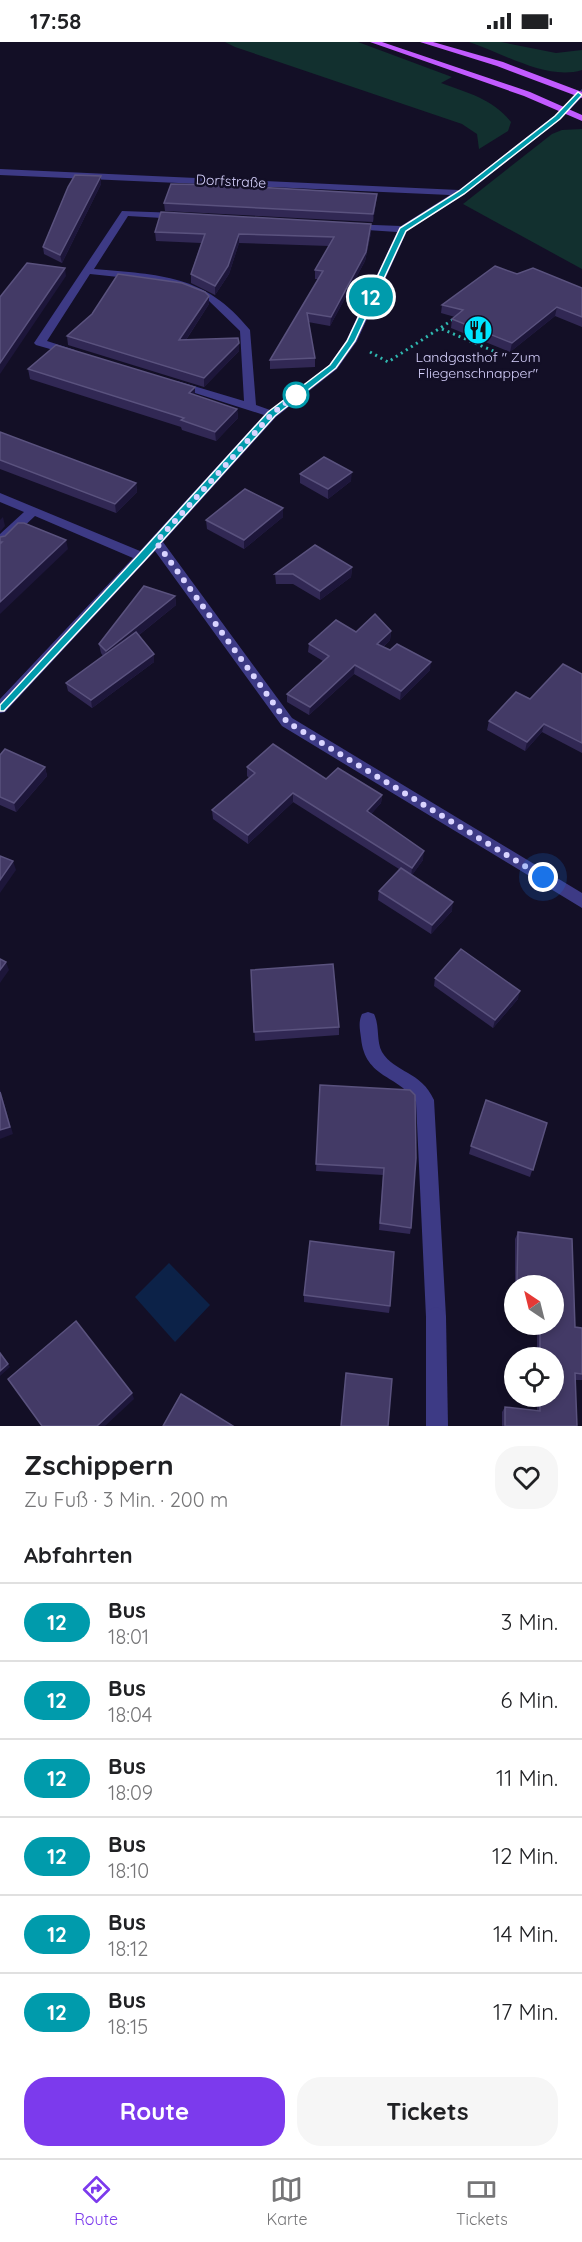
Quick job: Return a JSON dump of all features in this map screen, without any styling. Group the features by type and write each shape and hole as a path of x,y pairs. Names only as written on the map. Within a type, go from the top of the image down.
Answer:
{"main road":[{"path":"374,42 496,82 582,118"},
{"path":"424,42 500,64 581,93"}],"street":[{"path":"0,708 272,414 333,367 351,341 403,230 461,193 565,110 581,93"},
{"name":"Dorfstraße","path":"0,172 461,193"},
{"path":"84,356 40,343 125,213 194,217"},
{"path":"345,226 403,230"},
{"path":"87,271 168,279 211,297 245,330 250,406"},
{"path":"162,379 272,414"},
{"path":"0,497 142,557"},
{"path":"0,541 33,511"},
{"path":"156,542 287,722 582,901"},
{"path":"368,1020 373,1054 379,1062 416,1087 425,1100 436,1317 437,1426"}],"path":[{"path":"351,341 388,363 462,313"},
{"path":"441,328 498,353"}],"green space":[{"path":"225,42 358,42 452,77 441,83 488,102 511,122 508,131 479,149 477,134 462,124"},
{"path":"469,42 501,42 556,53 582,50 582,70 554,72 540,69"},
{"path":"582,129 582,269 463,204 552,134 562,130"}],"water":[{"path":"169,1263 210,1305 175,1342 135,1297"}],"building":[{"path":"75,175 101,176 60,255 43,247"},
{"path":"222,181 257,183 256,187 377,194 373,214 164,203 171,184 221,185"},
{"path":"161,212 371,224 366,252 331,317 307,313 315,358 270,360 323,271 315,270 334,237 239,234 228,266 215,286 191,274 205,234 155,232"},
{"path":"27,263 65,268 0,363 0,297"},
{"path":"495,266 517,274 533,268 582,288 582,317 557,307 512,343 452,319 463,310 442,305"},
{"path":"118,274 182,283 205,292 209,296 179,340 238,338 239,343 204,378 67,336 92,314"},
{"path":"56,345 195,387 189,393 237,409 215,432 181,420 184,418 28,369"},
{"path":"0,432 136,483 115,504 0,460"},
{"path":"324,457 352,472 328,489 300,474"},
{"path":"245,489 283,508 244,540 206,520"},
{"path":"18,523 24,523 66,540 0,602 0,544 2,542 0,542 0,537 5,536"},
{"path":"315,545 352,567 320,591 293,574 275,574"},
{"path":"144,586 175,596 106,651 99,644"},
{"path":"375,614 391,631 377,644 390,650 397,644 431,662 401,691 355,665 310,707 287,694 329,656 309,644 336,620 356,632"},
{"path":"136,632 154,654 91,700 66,683"},
{"path":"563,664 582,674 582,743 544,724 527,742 489,721 516,692 530,699"},
{"path":"273,744 326,779 338,768 382,795 367,811 424,851 412,868 293,793 248,835 212,810 255,773 247,767"},
{"path":"5,749 45,767 14,803 0,797 0,755"},
{"path":"0,856 13,861 0,880"},
{"path":"401,868 453,902 432,925 379,891"},
{"path":"461,949 520,991 495,1020 435,978"},
{"path":"0,959 6,962 0,970"},
{"path":"333,964 339,1027 254,1032 251,970"},
{"path":"320,1085 410,1090 415,1095 416,1158 411,1228 380,1223 384,1168 316,1164"},
{"path":"0,1092 10,1127 0,1130"},
{"path":"486,1100 547,1123 533,1170 471,1146"},
{"path":"518,1232 572,1239 575,1327 582,1328 582,1374 575,1373 577,1426 505,1426 505,1407 540,1411 540,1407 564,1407 564,1347 540,1347 540,1335 564,1335 564,1275 517,1275"},
{"path":"310,1241 394,1252 390,1306 304,1295"},
{"path":"76,1321 132,1393 97,1426 42,1426 8,1379"},
{"path":"0,1353 8,1364 0,1371"},
{"path":"346,1373 392,1379 388,1426 341,1426"},
{"path":"181,1394 233,1426 163,1426"}],"bus line":[{"name":"12","path":"0,708 272,414 333,367 351,341 403,230 461,193 558,117 580,94 582,95"}],"place":[{"name":"Landgasthof \" Zum Fliegenschnapper\"","path":"478,330"}],"route":[{"path":"296,395 299,392 272,414 156,542 287,722 543,877"}]}
